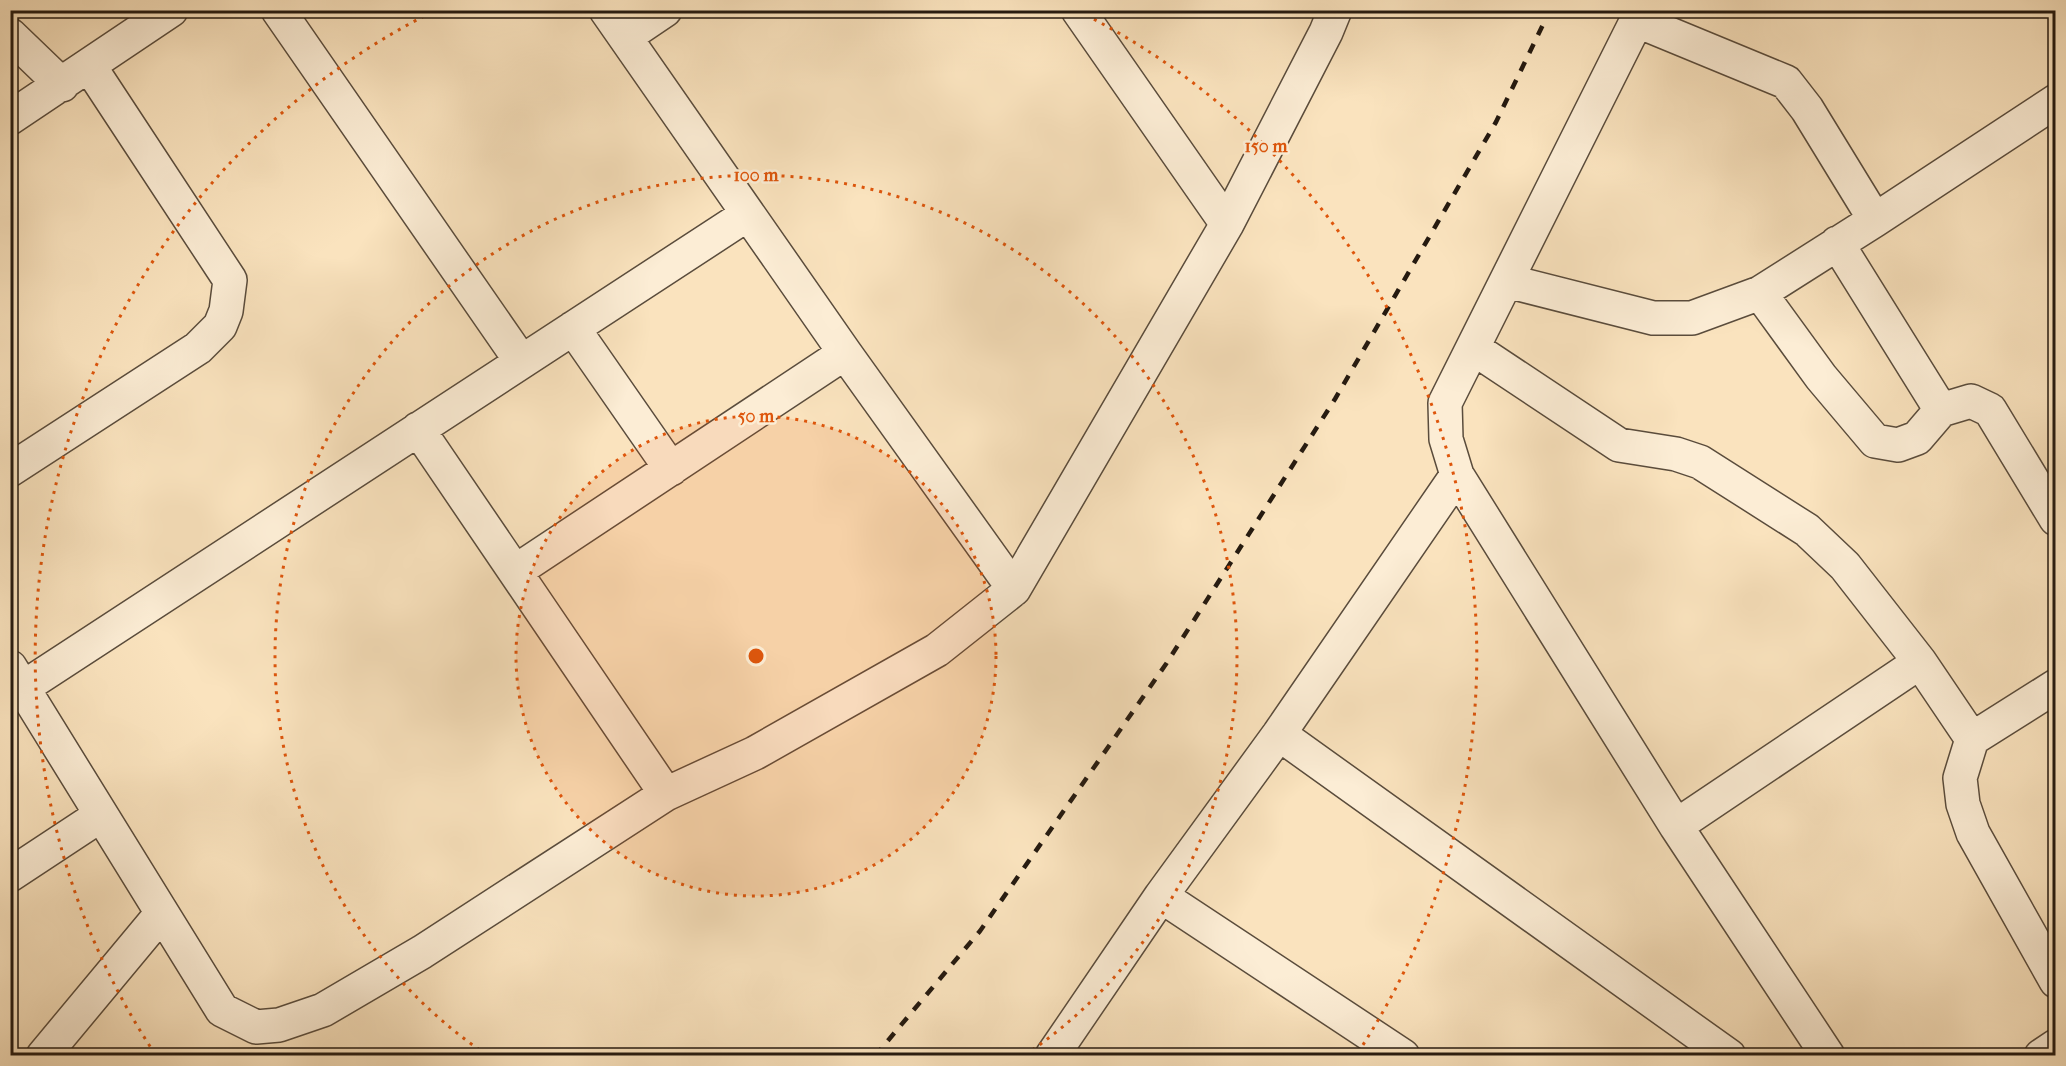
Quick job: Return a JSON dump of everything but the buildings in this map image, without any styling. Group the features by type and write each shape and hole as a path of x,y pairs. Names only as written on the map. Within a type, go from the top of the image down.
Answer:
{"street":[{"path":"10,118 90,67 171,10"},
{"path":"278,10 521,361"},
{"path":"606,10 845,353 1014,589"},
{"path":"625,37 666,10"},
{"path":"1078,10 1227,224"},
{"path":"748,214 418,429 17,677 222,1010 256,1027 279,1025 323,1010 412,958 666,794 755,753 937,650 1014,589 1227,224 1326,32 1335,10"},
{"path":"1828,1056 1676,826 1457,475 1446,439 1445,403 1640,16 1785,82 1808,109 1875,220"},
{"path":"10,35 62,85"},
{"path":"10,470 198,348 220,326 226,311 230,280 90,67"},
{"path":"1507,281 1653,318 1692,318 1760,292 1875,220 2055,101"},
{"path":"1837,243 1941,411"},
{"path":"1760,292 1821,377 1875,441 1898,445 1917,438 1941,411 1971,401 1990,410 2055,519"},
{"path":"573,328 671,469"},
{"path":"1473,348 1618,445 1676,454 1700,462 1807,530 1845,566 1920,662 1972,739"},
{"path":"516,572 845,353"},
{"path":"418,429 666,794"},
{"path":"1052,1056 1161,896 1279,734 1457,475"},
{"path":"1676,826 1920,662"},
{"path":"2055,687 1972,739 1960,778 1963,804 1973,833 2055,981"},
{"path":"1279,734 1729,1056"},
{"path":"10,875 101,815"},
{"path":"1161,896 1403,1056"},
{"path":"43,1056 162,913"},
{"path":"2041,1056 2055,1046"}],"railway":[{"path":"875,1056 980,931 1166,664 1335,399 1496,122 1550,10"}]}
